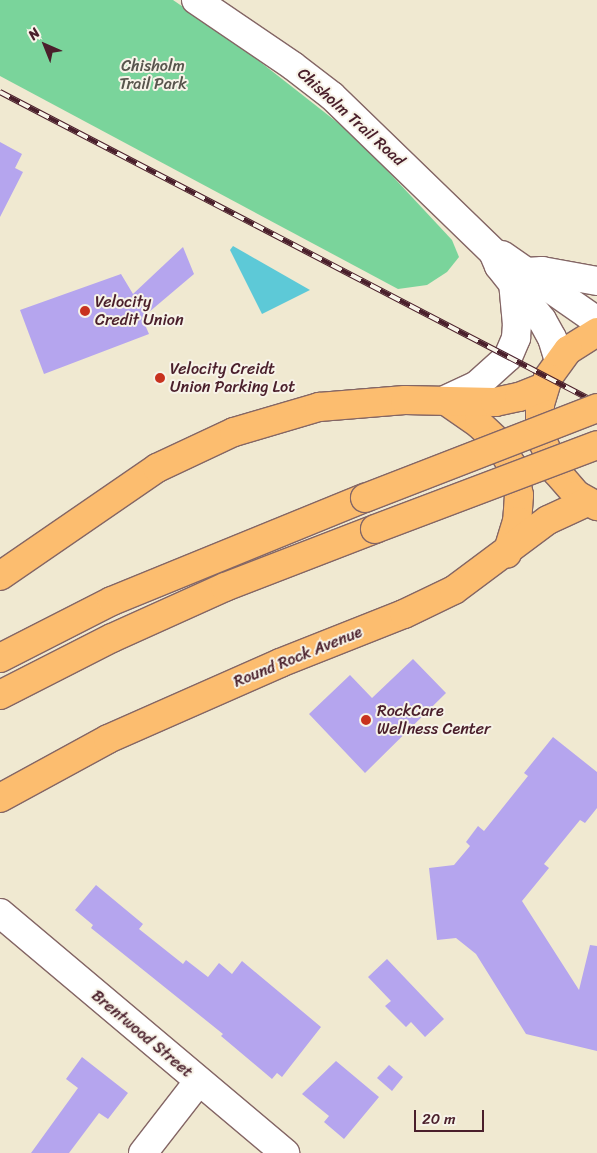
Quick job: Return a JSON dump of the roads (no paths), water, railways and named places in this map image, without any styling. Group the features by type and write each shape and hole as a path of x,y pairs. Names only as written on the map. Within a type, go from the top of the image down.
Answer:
{"main road":[{"path":"592,504 563,481 547,454 540,424 544,387 559,361 582,339 597,332"},
{"path":"0,576 157,468 234,432 319,407 358,402 445,400 494,402 519,397 544,387"},
{"path":"445,400 480,424 496,440 513,466 519,495 517,521 507,553"},
{"path":"0,658 112,601 365,498 597,408"},
{"path":"3,696 225,587 597,445"},
{"name":"Round Rock Avenue","path":"0,798 108,739 280,663 404,614 454,590 507,553 548,520 592,504"}],"street":[{"name":"Chisholm Trail Road","path":"196,0 293,66 332,96 493,252 509,258 552,338 559,361"},
{"path":"445,400 477,385 508,357 516,338 520,277 542,271 597,281"},
{"name":"Chisholm Trail Road","path":"520,277 597,321"},
{"name":"Brentwood Street","path":"0,913 198,1082 285,1153"},
{"path":"144,1153 198,1082"}],"water":[{"path":"233,246 310,290 262,314 230,250"}],"railway":[{"path":"0,92 597,403"}],"place":[{"name":"Velocity Credit Union","path":"85,311"},
{"name":"Velocity Creidt Union Parking Lot","path":"160,378"},
{"name":"RockCare Wellness Center","path":"366,720"}],"park label":[{"name":"Chisholm Trail Park","path":"153,75"}]}
